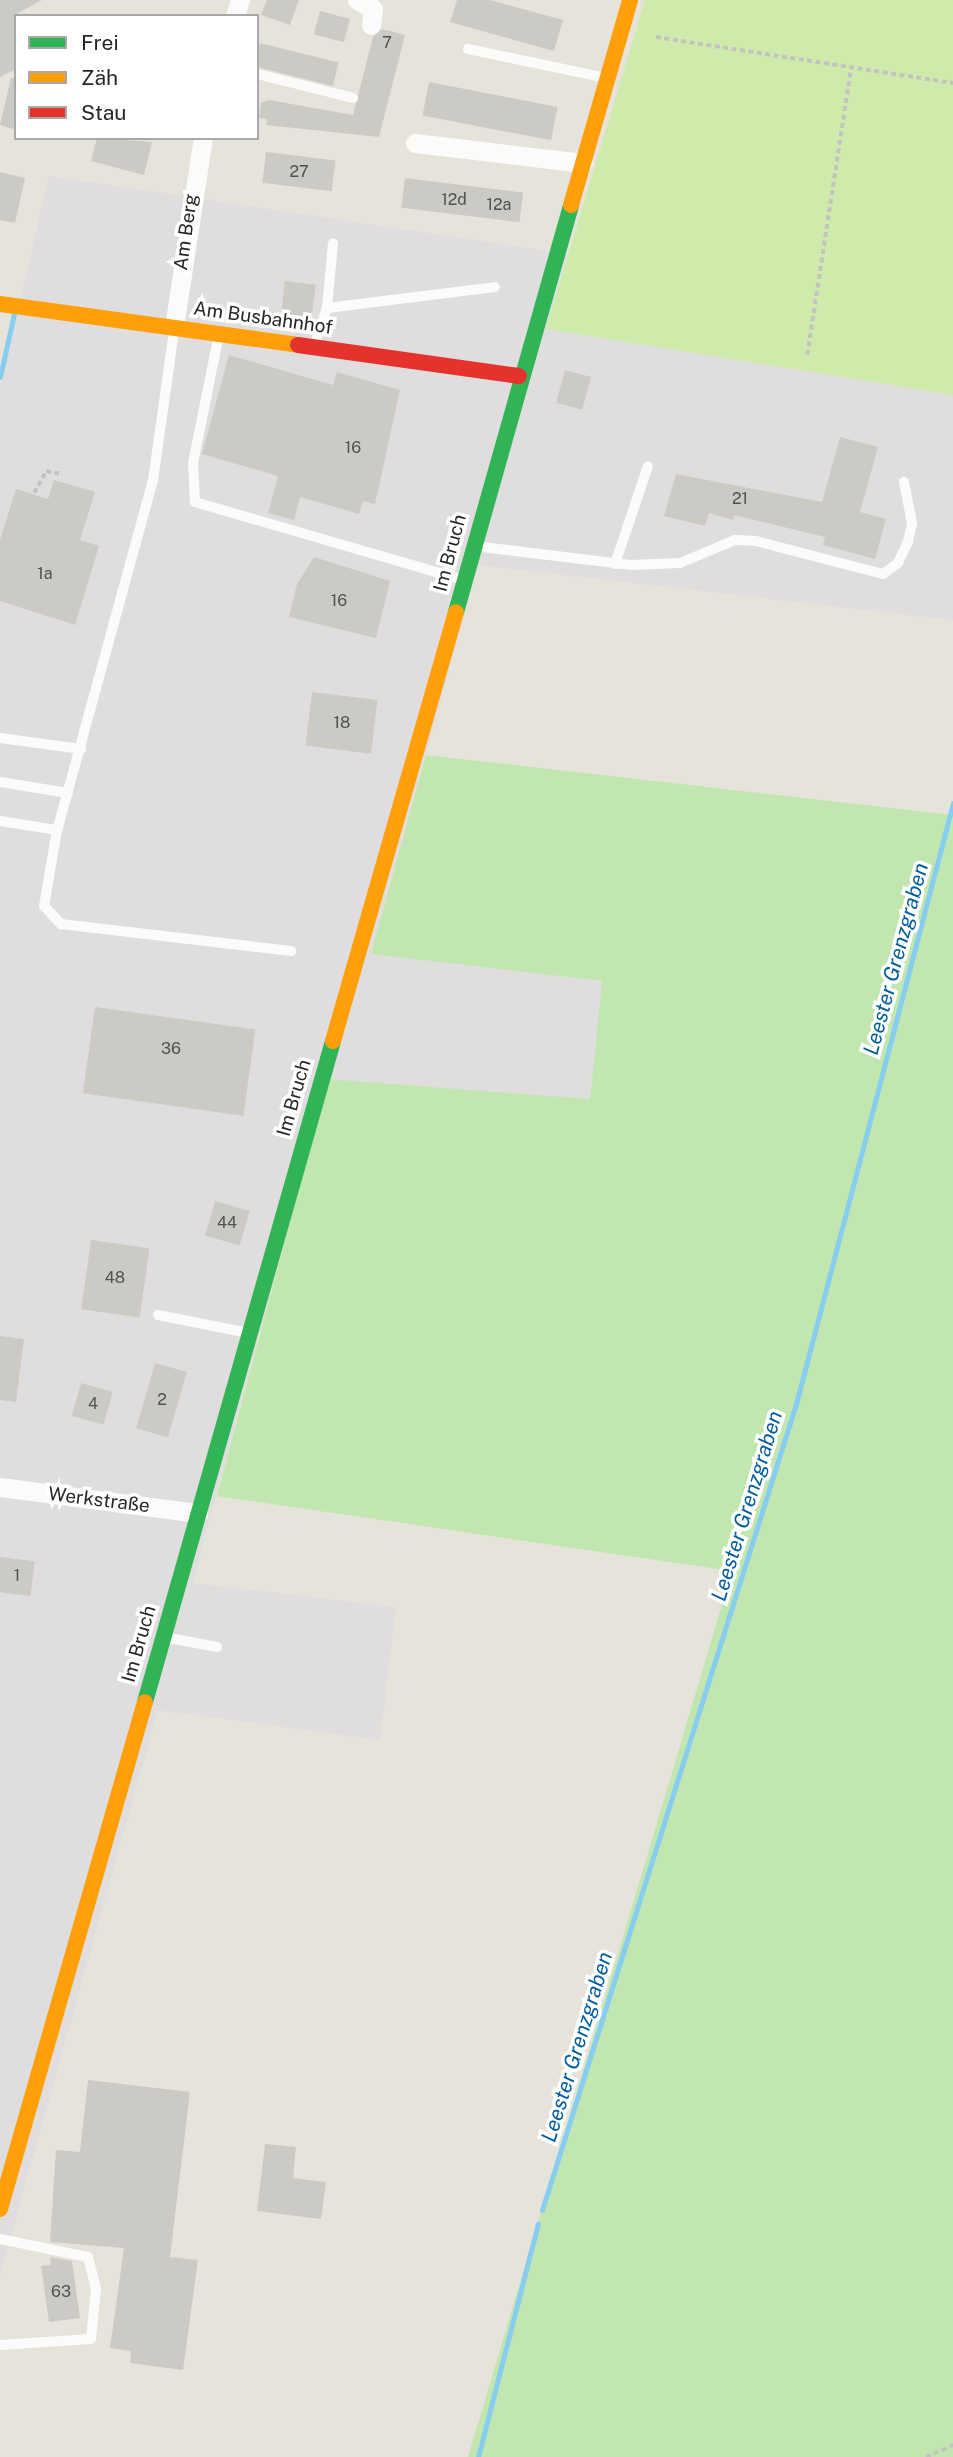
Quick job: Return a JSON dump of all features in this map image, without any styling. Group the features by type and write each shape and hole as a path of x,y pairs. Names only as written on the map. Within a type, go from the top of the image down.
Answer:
{"street":[{"path":"356,0 373,9 371,26"},
{"name":"Im Bruch","path":"0,2209 7,2161 163,1637 465,580 519,376 630,0"},
{"name":"Am Berg","path":"174,327 203,140"},
{"path":"415,142 583,163"},
{"name":"Am Busbahnhof","path":"0,304 519,376"},
{"name":"Werkstraße","path":"0,1487 198,1513"}],"lane":[{"path":"468,49 607,78"},
{"path":"259,74 353,98"},
{"path":"314,347 327,308 333,243"},
{"path":"327,308 495,287"},
{"path":"174,327 153,480 57,830 44,906 61,923 291,951"},
{"path":"220,333 193,463 195,502 465,580"},
{"path":"615,564 648,466"},
{"path":"474,546 615,564 680,563 735,540 883,574 898,563 908,542 912,523 904,482"},
{"path":"0,738 81,749"},
{"path":"0,782 68,793"},
{"path":"0,821 57,830"},
{"path":"158,1315 249,1334"},
{"path":"163,1637 217,1647"},
{"path":"0,2239 88,2257 96,2289 90,2339 0,2345"}],"path":[{"path":"656,37 953,83"},
{"path":"807,355 851,69"},
{"path":"34,493 46,471 62,474"},
{"path":"926,2457 953,2445"}],"shaded area":[{"path":"49,176 568,254 546,329 953,395 953,620 478,565 371,954 602,981 590,1099 328,1079 193,1583 396,1607 380,1740 158,1710 0,2275 0,387"}],"green space":[{"path":"645,0 953,0 953,395 546,329"},
{"path":"426,755 953,815 953,2457 468,2457 732,1571 217,1496 328,1079 590,1099 602,981 371,954"}],"building":[{"path":"0,0 42,0 14,14 14,70 0,77"},
{"path":"267,0 299,0 290,25 261,15"},
{"path":"457,0 490,0 563,20 554,51 450,22"},
{"path":"320,11 350,19 344,42 314,34"},
{"path":"382,29 405,35 379,137 266,125 267,119 259,118 261,103 269,100 353,115 373,37"},
{"path":"260,43 339,63 333,86 259,67 259,47"},
{"path":"11,78 14,79 14,129 0,125"},
{"path":"429,82 558,107 551,140 423,115"},
{"path":"96,140 152,142 144,175 91,161"},
{"path":"266,152 335,161 332,191 262,183"},
{"path":"0,172 25,178 15,223 0,220"},
{"path":"405,178 523,193 519,222 401,208"},
{"path":"285,281 316,285 312,320 281,316"},
{"path":"229,355 333,385 337,372 400,390 375,504 363,501 359,514 300,497 294,520 268,513 278,476 202,454"},
{"path":"565,370 591,377 582,410 556,403"},
{"path":"840,437 878,447 860,512 886,519 875,559 823,545 825,537 734,515 733,520 709,513 705,526 664,516 676,474 822,502"},
{"path":"54,480 95,492 80,540 99,546 75,625 0,601 0,540 16,489 48,499"},
{"path":"314,557 390,581 376,638 289,617 297,584"},
{"path":"312,692 378,700 371,754 305,746"},
{"path":"95,1007 255,1030 243,1116 83,1093"},
{"path":"215,1201 250,1211 240,1246 205,1236"},
{"path":"91,1240 149,1248 140,1318 81,1309"},
{"path":"0,1336 24,1339 16,1402 0,1400"},
{"path":"155,1363 187,1372 168,1437 136,1428"},
{"path":"81,1383 113,1392 103,1425 72,1416"},
{"path":"0,1557 35,1561 30,1596 0,1592"},
{"path":"88,2080 190,2092 170,2257 198,2260 183,2370 130,2363 131,2351 110,2348 124,2248 50,2242 56,2150 80,2152"},
{"path":"265,2144 296,2147 293,2178 326,2182 321,2219 257,2211"},
{"path":"50,2257 72,2261 80,2318 49,2322 41,2266 51,2265"}],"waterway":[{"path":"0,377 14,314"},
{"name":"Leester Grenzgraben","path":"542,2210 796,1404 953,803"},
{"name":"Leester Grenzgraben","path":"478,2457 538,2224"}],"traffic: fast":[{"path":"456,612 571,205"},
{"path":"145,1702 333,1041"}],"traffic: slow":[{"path":"571,205 630,0"},
{"path":"0,304 298,345"},
{"path":"333,1041 456,612"},
{"path":"0,2209 145,1702"}],"traffic: jam":[{"path":"298,345 519,376"}]}
